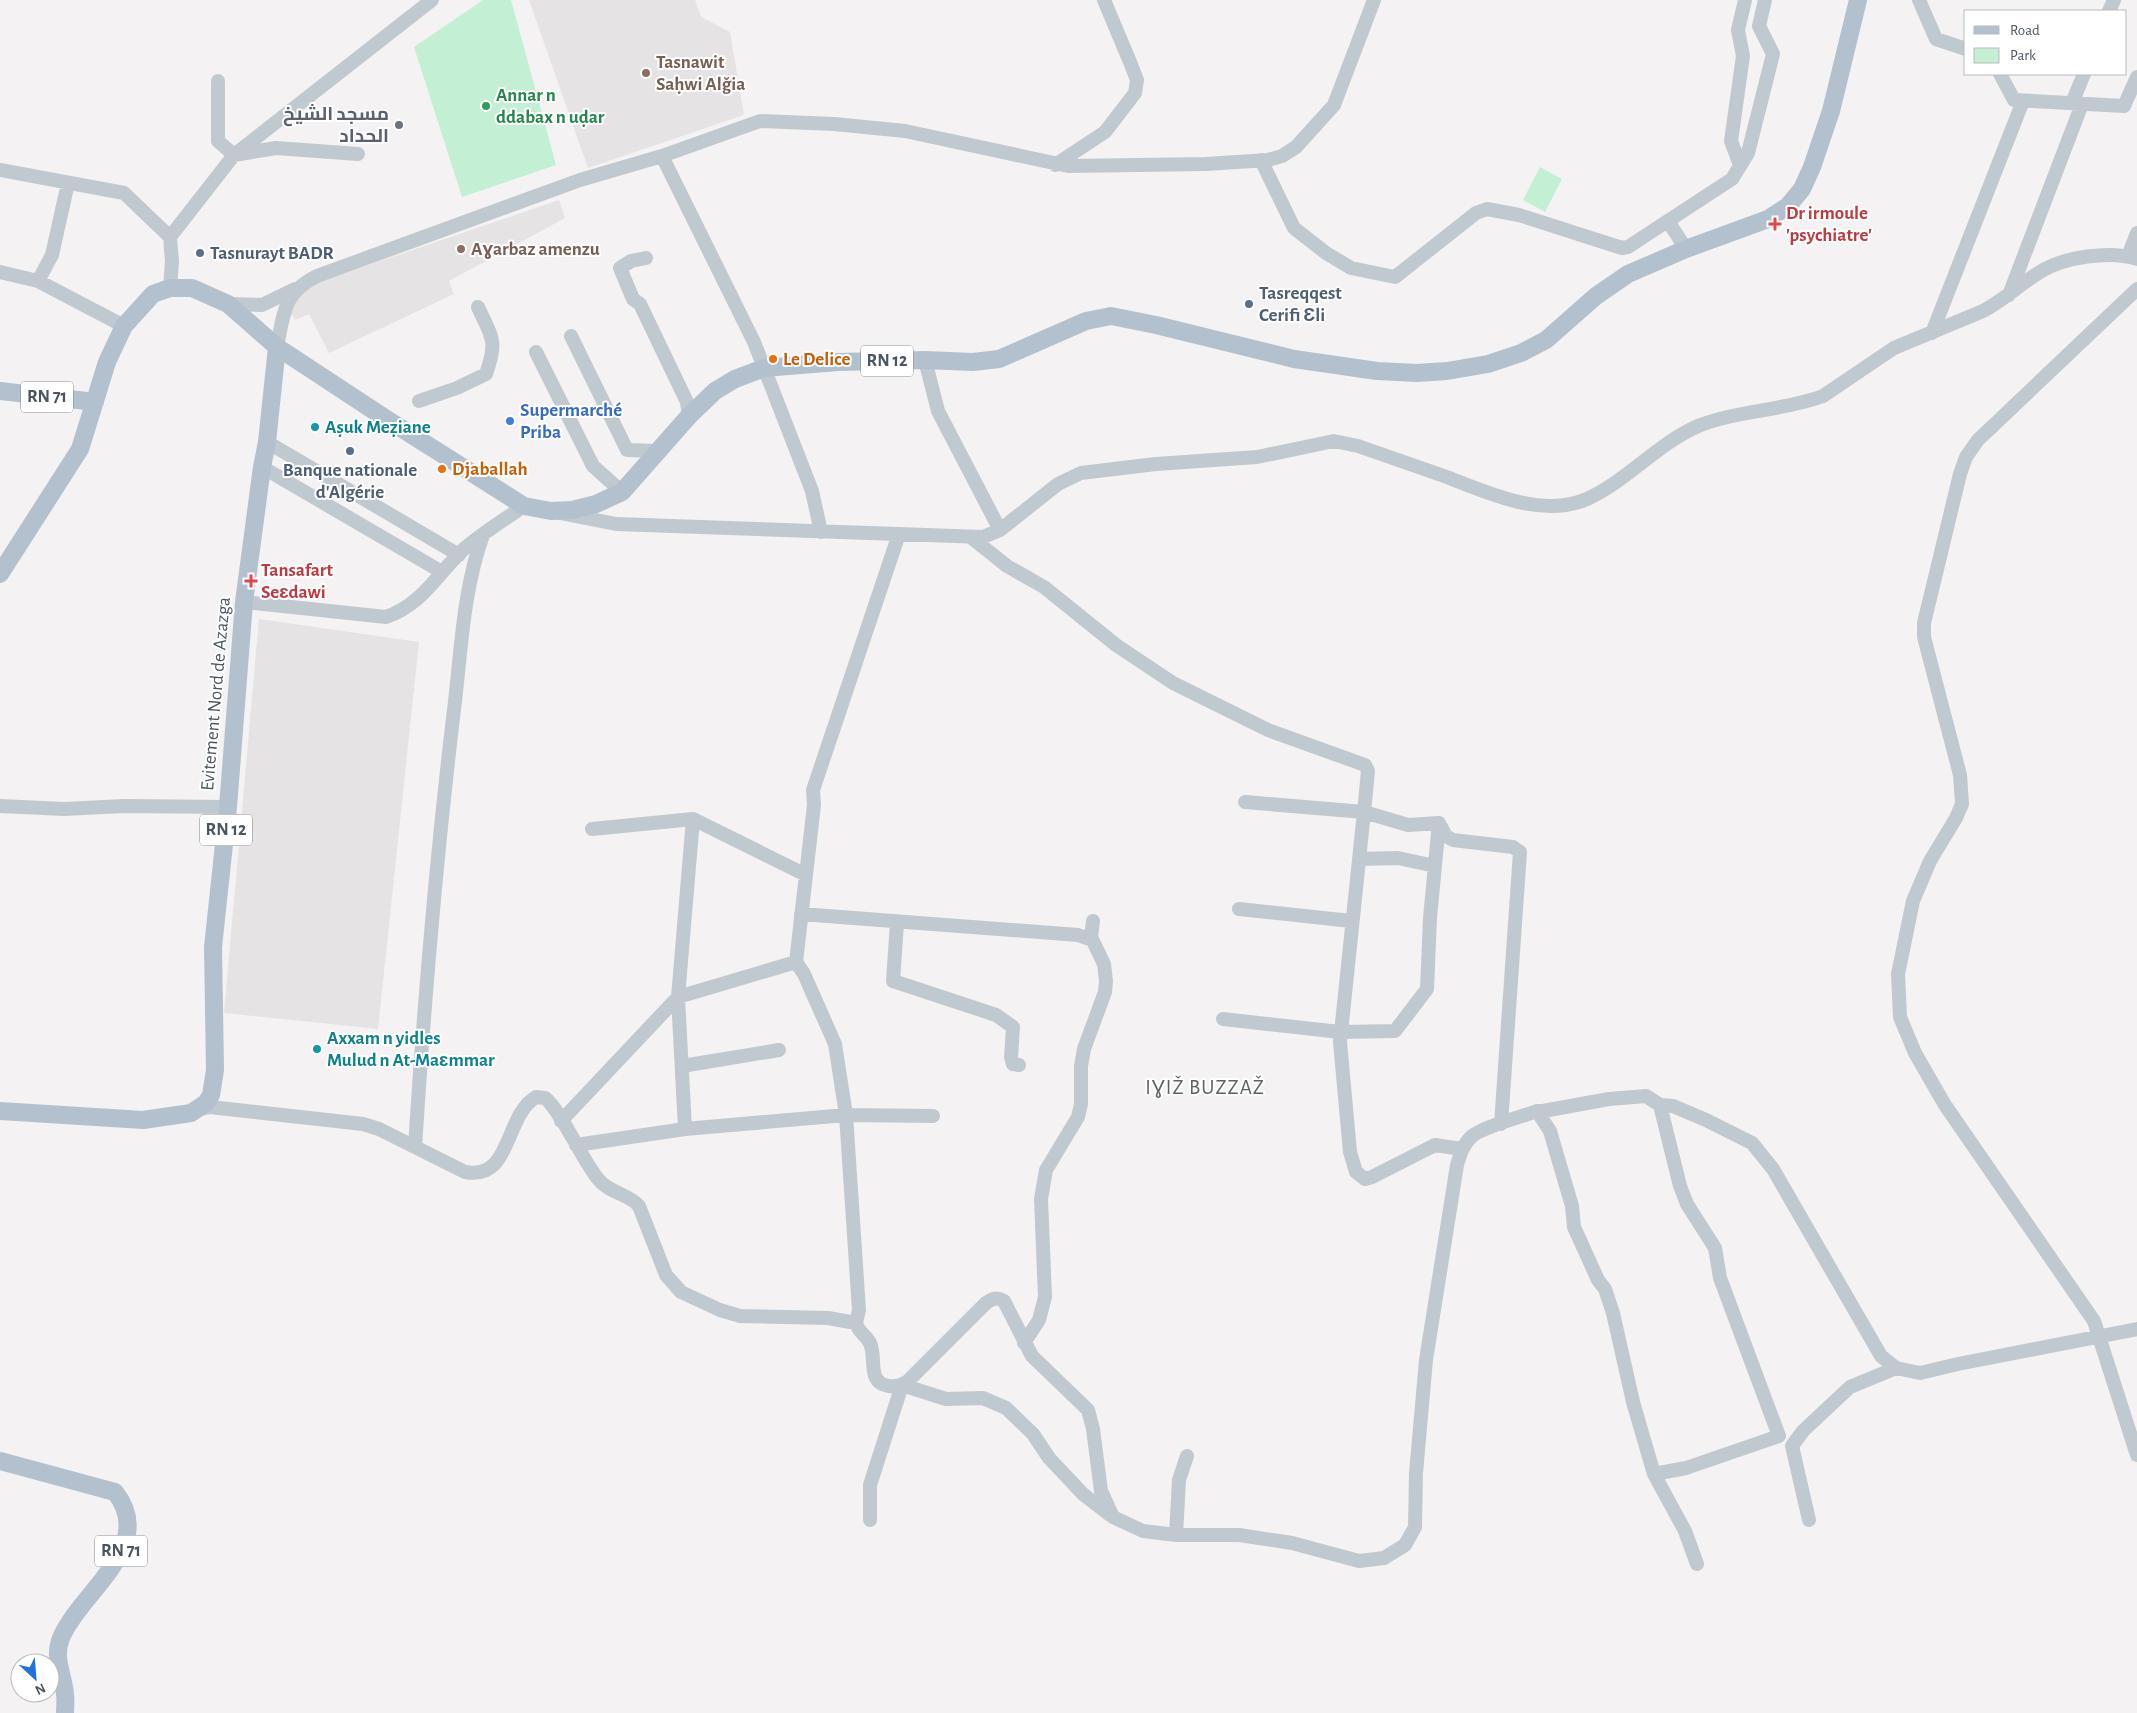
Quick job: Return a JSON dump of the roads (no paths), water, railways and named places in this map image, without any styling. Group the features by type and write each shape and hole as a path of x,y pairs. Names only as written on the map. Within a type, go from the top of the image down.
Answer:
{"main road":[{"name":"RN 12","path":"170,288 192,288 228,304 277,347 524,506 552,511 572,510 596,504 622,492 689,416 722,387 735,379 764,368 838,362 925,360 973,362 999,359 1086,321 1111,316 1156,325 1294,359 1377,371 1417,373 1447,371 1488,364 1521,353 1546,340 1596,296 1628,274 1686,248 1768,219 1788,206 1802,189 1812,167 1831,111 1858,0"},
{"path":"0,574 5,559 80,449 107,362 124,326 153,294 170,288"},
{"name":"Evitement Nord de Azazga","path":"199,1109 211,1095 214,1087 213,947 228,807 244,602 262,466 267,442 277,347"},
{"name":"RN 71","path":"0,391 95,402"},
{"path":"0,1111 136,1121 182,1115 199,1109"},
{"name":"RN 71","path":"0,1461 115,1492 126,1509 127,1538 120,1552 96,1589 70,1620 61,1639 57,1656 65,1693 65,1713"}],"street":[{"path":"170,237 234,155 432,0"},
{"path":"1055,165 1105,132 1135,93 1137,80 1104,0"},
{"path":"228,304 262,305 295,289 316,276 580,180 662,156 760,121 834,124 905,131 1055,165 1101,167 1206,164 1261,160 1282,156 1296,147 1334,105 1374,0"},
{"path":"1740,165 1731,142 1743,56 1738,30 1745,0"},
{"path":"1261,160 1294,228 1326,253 1351,268 1395,277 1476,213 1487,209 1519,215 1622,248 1628,247 1732,179 1748,153 1773,54 1759,26 1765,0"},
{"path":"1919,0 1936,39 1964,48"},
{"path":"2001,75 2014,100 2124,106 2137,77"},
{"path":"2008,296 2077,104 2084,75"},
{"path":"218,81 218,141 234,155"},
{"path":"1932,333 2023,100"},
{"path":"234,155 276,148 358,154"},
{"path":"662,156 754,342 812,491 821,532"},
{"path":"0,170 124,193 170,237 172,261 170,288"},
{"path":"38,282 52,255 68,183"},
{"path":"1668,220 1686,248"},
{"path":"552,511 584,520 616,524 972,538 983,537 1000,530 1058,484 1081,473 1156,464 1257,457 1334,441 1358,446 1506,498 1555,506 1572,504 1602,491 1664,445 1699,426 1744,413 1823,396 1894,348 1983,311 2008,296 2041,271 2060,263 2102,256 2132,257 2137,233"},
{"path":"646,258 631,261 620,268 633,299 640,304 687,402 689,416"},
{"path":"0,272 38,282 124,326"},
{"path":"277,347 285,308 295,289"},
{"path":"2137,289 1978,440 1966,457 1960,474 1924,624 1924,637 1960,775 1962,804 1920,881 1906,931 1898,974 1900,1017 1915,1053 1970,1144 2086,1307 2100,1335 2137,1454"},
{"path":"420,401 457,388 486,374 492,357 493,339 478,307"},
{"path":"570,336 627,450 657,451"},
{"path":"536,352 593,466 622,492"},
{"path":"925,360 938,411 1000,530"},
{"path":"267,442 459,555"},
{"path":"262,466 442,572"},
{"path":"244,602 386,617 403,611 416,602 459,555 483,535 524,506"},
{"path":"899,534 813,790 814,805 796,962 804,974 835,1044 846,1115 859,1310 856,1324 858,1330 870,1342 876,1378 885,1385 902,1385 946,1399 983,1398 1006,1408 1034,1434 1049,1458 1083,1494 1113,1517 1143,1532 1176,1535 1254,1536 1292,1543 1359,1561 1384,1558 1399,1550 1408,1541 1415,1527 1416,1472 1428,1351 1457,1165 1462,1149 1471,1137 1483,1130 1537,1110 1543,1112 1609,1099 1646,1096 1660,1105 1673,1106 1690,1113 1752,1143 1773,1169 1881,1356 1896,1368 1920,1373 2137,1329"},
{"path":"415,1147 426,980 444,796 471,573 483,535"},
{"path":"972,538 1007,566 1044,587 1116,645 1173,684 1268,730 1365,765 1368,771 1340,1032 1350,1152 1353,1166 1360,1177 1372,1177 1436,1145 1462,1149"},
{"path":"1246,802 1364,812 1408,825 1438,823"},
{"path":"0,806 64,809 124,806 228,807"},
{"path":"592,829 693,819 806,875"},
{"path":"684,1129 678,997 693,819"},
{"path":"1223,1019 1340,1032 1395,1031 1427,989 1438,823"},
{"path":"1438,823 1446,836 1453,840 1513,847 1520,852 1501,1124"},
{"path":"1359,859 1398,858 1435,866"},
{"path":"1239,909 1351,921"},
{"path":"801,914 1078,936 1092,940"},
{"path":"1024,1343 1040,1320 1045,1297 1041,1199 1046,1170 1078,1117 1084,1049 1105,992 1104,964 1092,940 1093,920"},
{"path":"896,923 893,981 996,1015 1013,1027 1012,1064 1019,1065"},
{"path":"561,1121 678,997 796,962"},
{"path":"682,1066 779,1050"},
{"path":"199,1109 210,1107 355,1122 379,1129 464,1172 480,1173 494,1166 500,1158 519,1113 530,1101 540,1097 547,1099 599,1181 639,1206 666,1276 681,1292 720,1310 740,1316 828,1318 856,1324"},
{"path":"1660,1105 1680,1186 1687,1204 1715,1248 1720,1278 1779,1436 1792,1446 1809,1520"},
{"path":"1537,1110 1550,1130 1572,1206 1574,1227 1595,1273 1605,1289 1613,1313 1633,1402 1654,1474 1685,1530 1697,1564"},
{"path":"576,1145 684,1129 846,1115 934,1116"},
{"path":"870,1520 870,1485 902,1385 992,1299 1004,1301 1032,1356 1045,1371 1074,1395 1088,1410 1093,1429 1101,1491 1113,1517"},
{"path":"1792,1446 1804,1431 1850,1387 1896,1368"},
{"path":"1654,1474 1686,1468 1779,1436"},
{"path":"1176,1535 1179,1480 1187,1456"}],"place":[{"name":"Tasnawit Saḥwi Alǧia","path":"646,73"},
{"name":"Annar n ddabax n uḍar","path":"486,106"},
{"name":"مسجد الشيخ الحداد","path":"399,125"},
{"name":"Dr irmoule 'psychiatre'","path":"1775,224"},
{"name":"Aɣarbaz amenzu","path":"461,249"},
{"name":"Tasnurayt BADR","path":"200,253"},
{"name":"Tasreqqest Cerifi Ɛli","path":"1249,304"},
{"name":"Le Delice","path":"773,359"},
{"name":"Supermarché Priba","path":"510,421"},
{"name":"Aṣuk Meẓiane","path":"315,427"},
{"name":"Banque nationale d'Algérie","path":"350,451"},
{"name":"Djaballah","path":"442,469"},
{"name":"Tansafart Seɛdawi","path":"251,581"},
{"name":"Axxam n yidles Mulud n At-Maɛmmar","path":"317,1049"}],"district":[{"name":"IƔIŽ BUZZAŽ","path":"1205,1087"}]}
